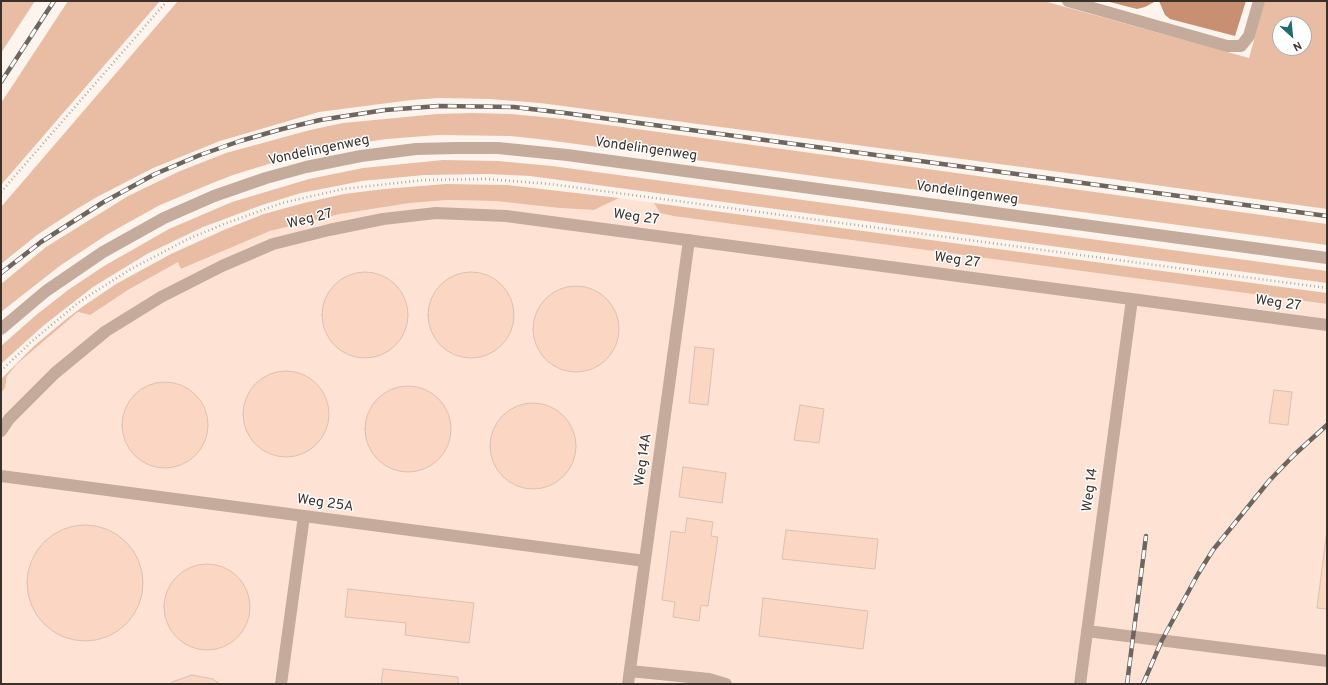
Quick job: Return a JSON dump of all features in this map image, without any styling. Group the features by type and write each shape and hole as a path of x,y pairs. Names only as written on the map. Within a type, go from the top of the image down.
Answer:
{"street":[{"path":"1068,1 1227,46 1241,46 1249,36 1258,1"},
{"name":"Vondelingenweg","path":"1,329 46,291 103,252 158,221 214,196 266,178 320,163 361,156 423,149 498,148 567,155 1327,258"},
{"name":"Weg 27","path":"1,431 9,419 55,373 106,331 174,290 222,266 273,244 329,230 383,219 436,213 506,216 1327,326"},
{"name":"Weg 14A","path":"628,684 689,240"},
{"name":"Weg 14","path":"1080,684 1132,299"},
{"name":"Weg 25A","path":"1,476 645,562"},
{"path":"281,684 304,516"},
{"path":"1087,631 1327,661"},
{"path":"630,671 709,679 726,684"}],"path":[{"path":"1,192 167,1"}],"shaded area":[{"path":"1,1 35,1 1,53"},
{"path":"68,1 160,1 1,185 1,103"},
{"path":"178,1 1044,1 1249,58 1265,1 1327,1 1327,209 540,103 490,99 439,98 411,100 319,112 220,141 153,168 97,197 37,235 1,264 1,207"},
{"path":"1106,1 1156,1 1145,7 1137,9"},
{"path":"1159,1 1246,1 1235,36 1170,19 1165,15"},
{"path":"437,114 511,114 564,119 1327,224 1327,245 539,139 510,136 438,135 387,139 346,145 288,158 233,175 210,184 158,206 108,234 61,265 1,312 1,284 46,247 128,196 180,171 226,153 310,130 343,123"},
{"path":"443,160 498,161 552,166 1327,271 1327,283 530,176 487,174 424,175 362,181 301,193 262,205 203,227 147,254 93,287 43,326 1,364 1,346 35,316 68,290 104,266 169,229 232,202 309,179 363,168"},
{"path":"446,184 507,185 619,198 594,210 495,201 447,200 410,203 340,214 270,231 181,269 178,262 128,290 90,315 78,312 17,364 7,376 5,388 1,393 1,379 34,346 65,320 116,284 171,254 226,229 264,214 304,203 344,194"},
{"path":"619,198 654,203 660,213 673,216 1327,304 1327,684 1,684 1,393 5,388 7,376 17,364 78,312 117,297 178,261 182,269 270,231 340,214 410,203 447,200 495,201 594,210"},
{"path":"654,203 1327,293 1327,304 673,216 660,213"}],"building":[{"path":"357,272 373,272 382,275 396,284 405,298 408,307 408,323 405,332 396,346 382,355 373,358 357,358 341,351 334,346 329,339 322,323 322,307 329,291 334,284 341,279"},
{"path":"463,272 479,272 488,275 502,284 511,298 514,307 514,323 511,332 502,346 488,355 479,358 463,358 447,351 440,346 435,339 428,323 428,307 435,291 440,284 447,279"},
{"path":"568,286 584,286 593,289 607,298 616,312 619,321 619,337 616,346 607,360 593,369 584,372 568,372 552,365 545,360 540,353 533,337 533,321 540,305 545,298 552,293"},
{"path":"695,347 714,349 708,405 689,403"},
{"path":"278,371 294,371 303,374 317,383 326,397 329,406 329,422 326,431 317,445 303,454 294,457 278,457 262,450 255,445 250,438 243,422 243,406 250,390 255,383 262,378"},
{"path":"165,382 182,385 196,394 205,408 208,425 205,442 196,456 182,465 165,468 148,465 134,456 125,442 122,425 125,408 134,394 148,385"},
{"path":"400,386 416,386 425,389 439,398 448,412 451,421 451,437 448,446 439,460 425,469 416,472 400,472 384,465 377,460 372,453 365,437 365,421 372,405 377,398 384,393"},
{"path":"1274,390 1292,392 1288,425 1269,423"},
{"path":"525,403 541,403 550,406 564,415 573,429 576,438 576,454 573,463 564,477 550,486 541,489 525,489 509,482 502,477 497,470 490,454 490,438 497,422 502,415 509,410"},
{"path":"800,405 824,409 819,443 794,440"},
{"path":"683,467 726,473 722,503 679,497"},
{"path":"687,518 713,522 711,536 718,537 708,606 701,605 699,621 673,617 675,602 662,600 671,531 685,533"},
{"path":"85,525 107,529 126,542 139,561 143,583 139,605 126,624 107,637 85,641 63,637 44,624 31,605 27,583 31,561 44,542 63,529"},
{"path":"786,530 878,539 875,569 782,559"},
{"path":"1327,530 1327,609 1317,608"},
{"path":"199,564 215,564 224,567 238,576 247,590 250,599 250,615 247,624 238,638 224,647 215,650 199,650 183,643 176,638 171,631 164,615 164,599 171,583 176,576 183,571"},
{"path":"348,589 474,603 469,643 405,635 406,623 345,617"},
{"path":"763,598 868,611 863,649 759,636"},
{"path":"383,669 458,677 458,684 381,684"},
{"path":"192,675 213,679 220,684 170,684"}],"railway":[{"path":"1,82 54,1"},
{"path":"1,273 41,242 102,203 155,174 200,155 240,141 320,120 385,110 439,106 514,107 565,113 1327,216"},
{"path":"1143,684 1162,640 1198,574 1213,550 1269,481 1294,455 1327,425"},
{"path":"1127,684 1146,536"}]}
